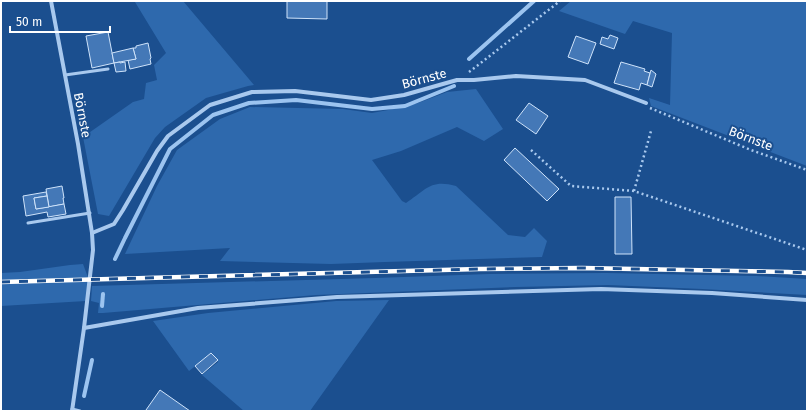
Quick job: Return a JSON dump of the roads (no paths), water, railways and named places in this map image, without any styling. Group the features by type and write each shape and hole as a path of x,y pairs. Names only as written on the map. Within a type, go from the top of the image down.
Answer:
{"street":[{"name":"Börnste","path":"51,1 90,213 93,250 84,328 72,410"},
{"name":"Börnste","path":"92,234 114,224 157,151 168,136 210,105 252,92 296,91 371,100 404,95 457,80 516,76 585,80 646,103"},
{"path":"84,328 198,308 337,297 601,290 712,293 807,300"}],"lane":[{"path":"65,76 108,69"},
{"path":"28,223 90,213"},
{"path":"72,410 80,411"}],"waterway":[{"path":"469,59 534,1"},
{"path":"115,259 170,149 213,115 249,103 296,100 372,109 405,106 454,86"},
{"path":"102,306 103,294"},
{"path":"84,396 92,360"}],"railway":[{"path":"1,282 479,269 582,268 807,273"}]}
